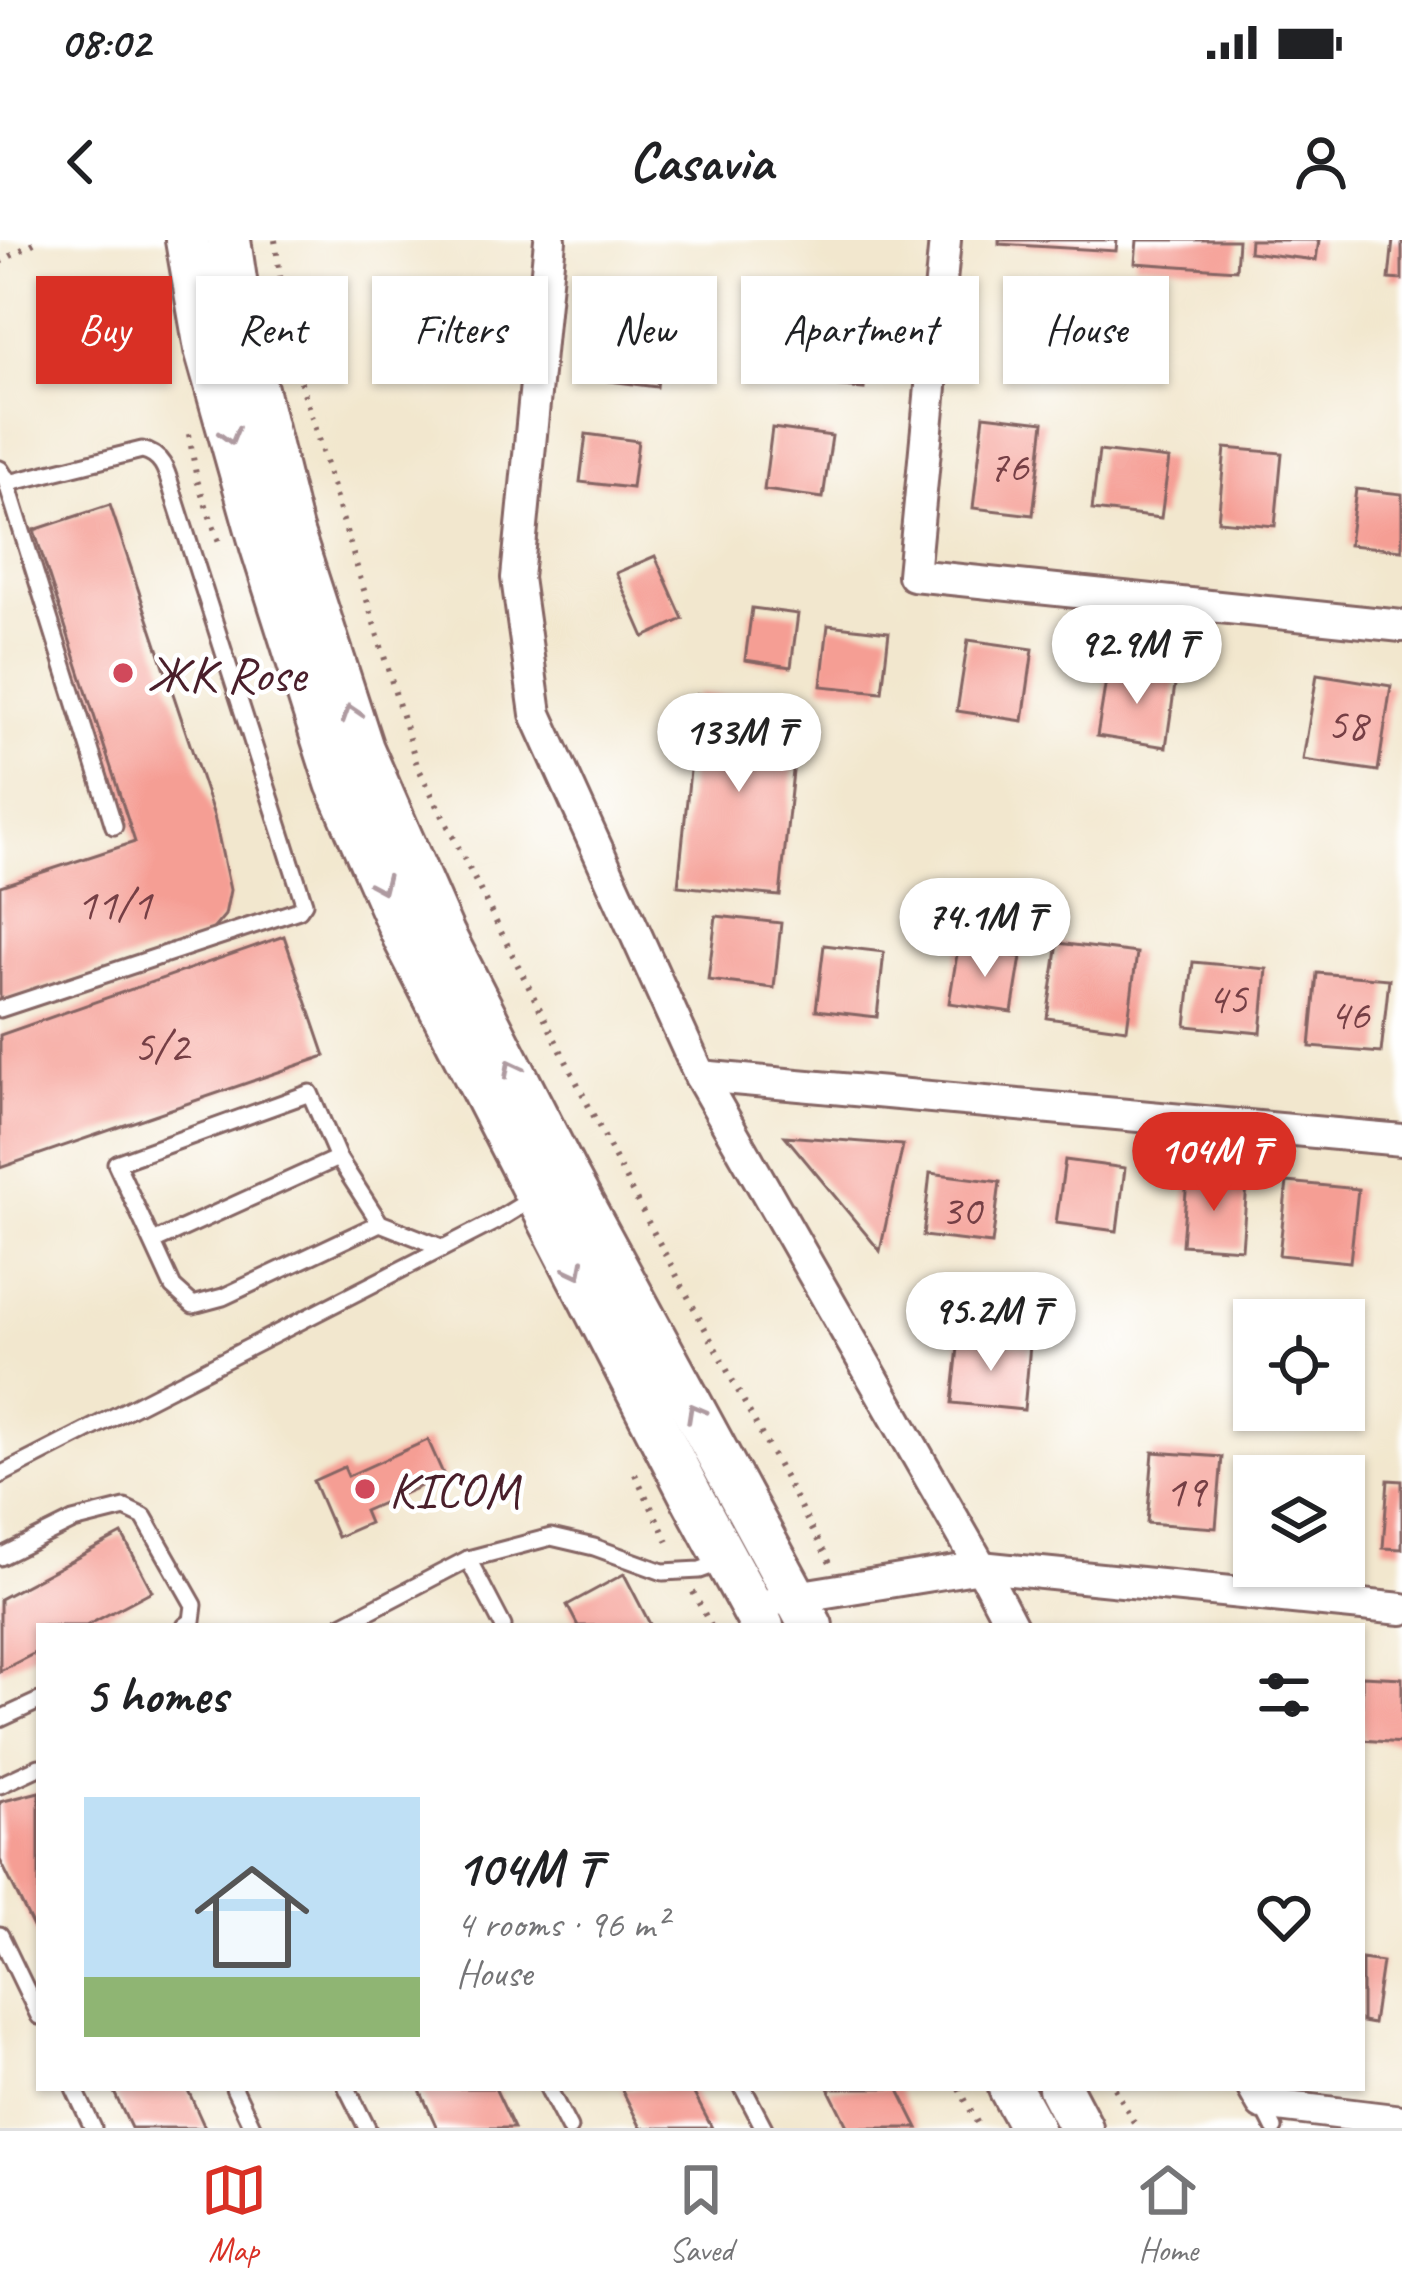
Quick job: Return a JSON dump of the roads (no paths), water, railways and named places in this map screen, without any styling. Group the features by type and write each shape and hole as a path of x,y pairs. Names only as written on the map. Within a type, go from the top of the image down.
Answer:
{"main road":[{"path":"187,240 206,349 262,548 337,783 406,940 732,1479 803,1612"},
{"path":"229,240 244,341 291,530 362,749 692,1497 756,1615"},
{"path":"1012,2091 1032,2128"},
{"path":"1062,2091 1082,2128"}],"street":[{"path":"550,240 517,578 536,714 700,1076 1010,1623"},
{"path":"945,240 913,575 1402,626"},
{"path":"700,1076 1402,1140"},
{"path":"756,1615 803,1612 844,1590 981,1567 1402,1609"},
{"path":"1263,2107 1402,2121"}],"lane":[{"path":"0,1010 299,910 304,903 160,460 142,450 13,482 2,473"},
{"path":"2,473 113,826"},
{"path":"380,1223 224,1297 194,1305 173,1287 116,1163 310,1093 338,1158 380,1223 441,1247"},
{"path":"153,1242 338,1158"},
{"path":"0,1474 494,1222 553,1186"},
{"path":"692,1497 732,1479"},
{"path":"0,1557 73,1521 125,1508 144,1517 194,1605 189,1623"},
{"path":"346,1623 468,1559 551,1537 663,1571 700,1570 726,1561"},
{"path":"468,1559 501,1623"},
{"path":"0,1720 36,1702"},
{"path":"0,1785 36,1768"},
{"path":"0,1935 36,2010"},
{"path":"75,2091 93,2128"},
{"path":"235,2091 253,2128"},
{"path":"348,2091 367,2128"},
{"path":"550,2091 569,2128"},
{"path":"745,2091 764,2128"}],"place":[{"name":"ЖК Rose","path":"123,673"},
{"name":"KICOM","path":"365,1489"}]}
